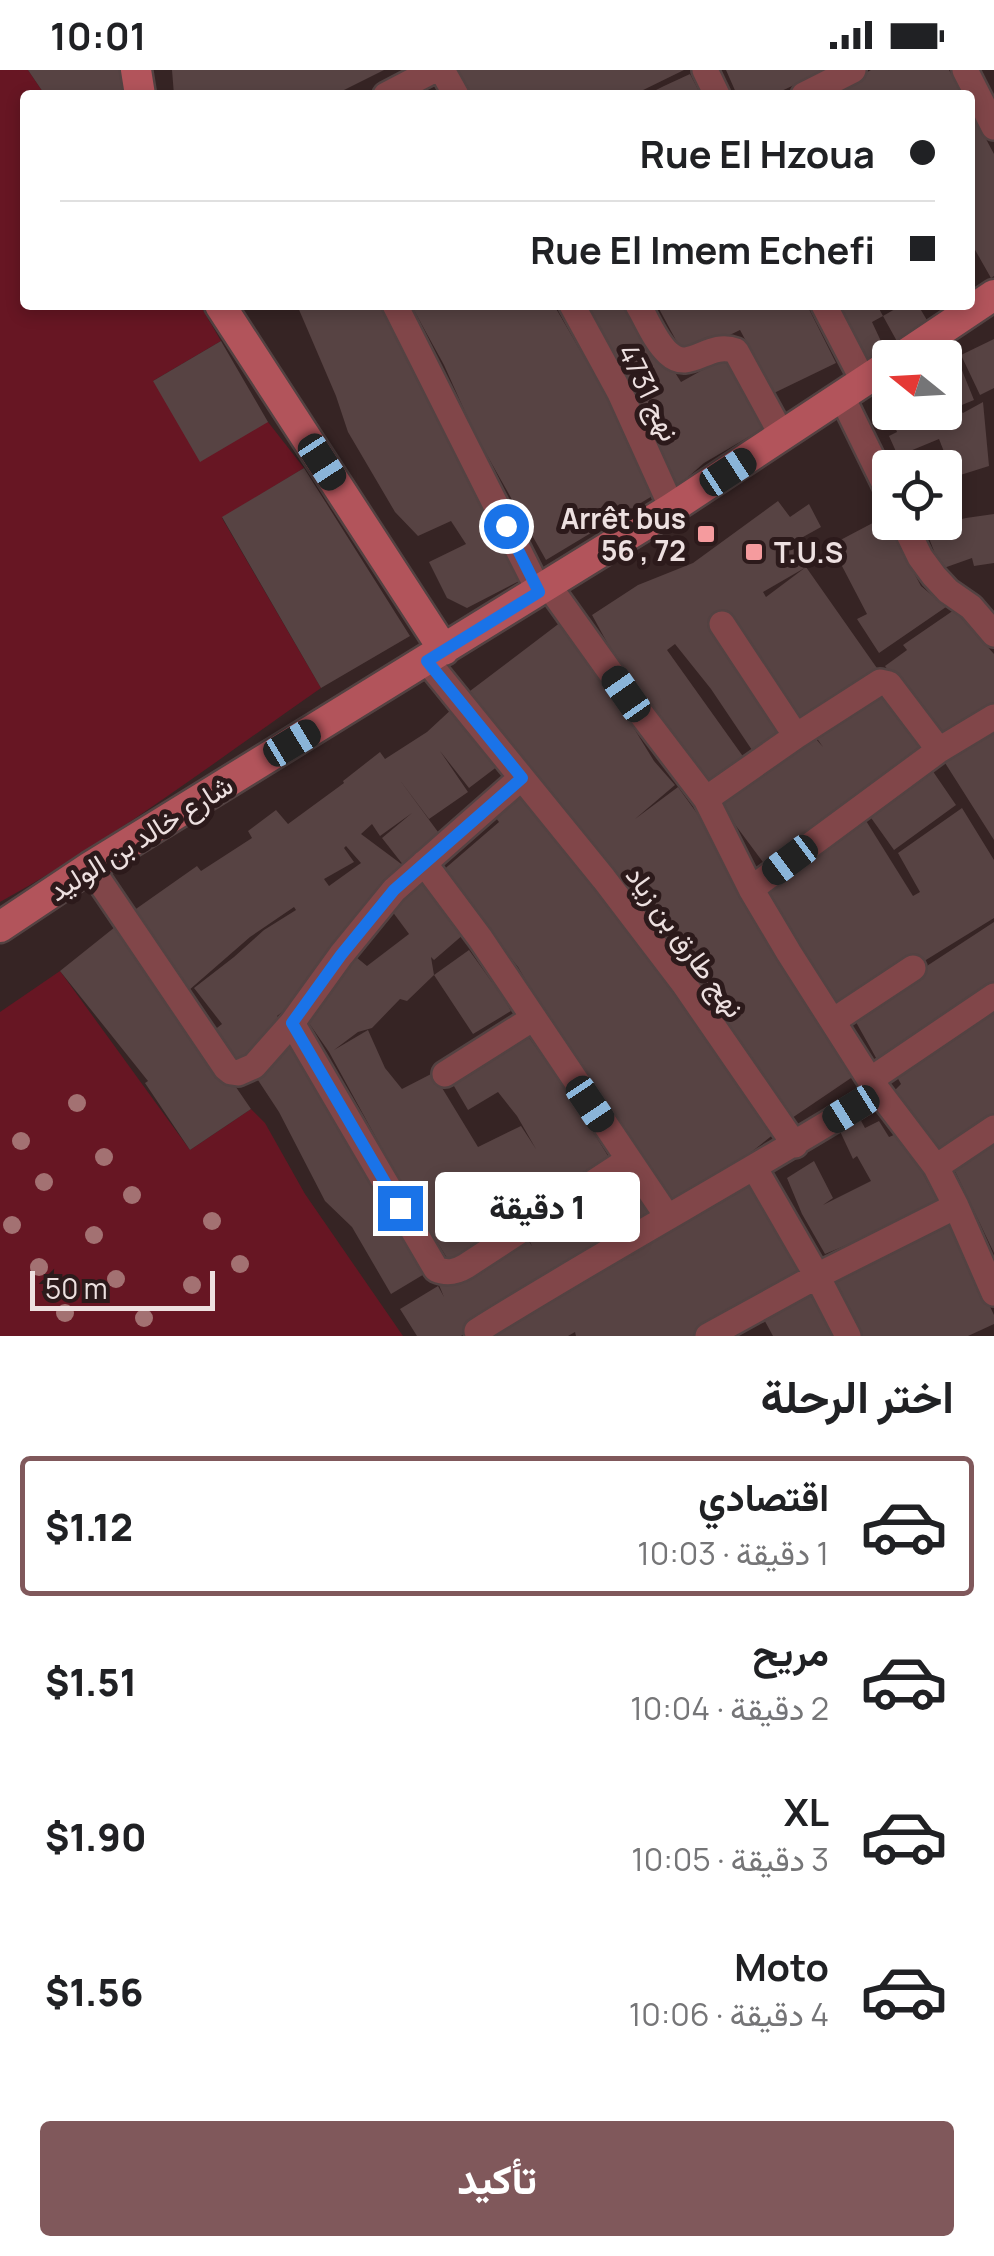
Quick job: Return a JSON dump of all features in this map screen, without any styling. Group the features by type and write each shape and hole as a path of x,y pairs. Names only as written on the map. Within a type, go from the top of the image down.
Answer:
{"street":[{"path":"396,90 434,70"},
{"path":"814,90 854,70"},
{"path":"965,70 994,127"},
{"path":"223,310 435,656"},
{"path":"397,310 544,588 706,799 752,889 833,1021 875,1086 936,1167 994,1293"},
{"name":"نهج 4731","path":"575,310 620,393 672,508"},
{"path":"641,310 664,350 676,359 692,360 720,348 736,351 783,436"},
{"path":"826,310 874,450"},
{"path":"927,340 972,310"},
{"name":"شارع خالد بن الوليد","path":"0,927 90,866 672,508 872,376"},
{"path":"912,540 934,576 971,607 994,634"},
{"path":"722,624 796,736"},
{"name":"نهج طارق بن زياد","path":"435,656 522,778 684,984 794,1144"},
{"path":"706,799 878,682 888,684 940,750"},
{"path":"752,889 940,750 994,716"},
{"path":"90,866 228,1070 238,1073 254,1066 292,1023 394,890 522,778"},
{"path":"424,863 480,938 667,1216"},
{"path":"833,1021 913,968"},
{"path":"477,1331 794,1144 994,996"},
{"path":"446,1074 532,1019"},
{"path":"292,1023 436,1269 451,1272 466,1266 628,1160"},
{"path":"936,1167 994,1128"},
{"path":"754,1167 848,1336"},
{"path":"708,1336 956,1206"}],"shaded area":[{"path":"0,70 28,70 42,90 20,90 20,310 203,310 221,341 153,381 268,422 304,468 222,518 321,688 123,826 0,902"},
{"path":"60,971 190,1150 251,1109 265,1123 305,1194 403,1336 0,1336 0,1012"}],"building":[{"path":"28,70 124,70 126,90 42,90"},
{"path":"172,70 384,70 344,90 174,90"},
{"path":"452,70 684,70 643,90 463,90"},
{"path":"726,70 826,70 784,90 735,90"},
{"path":"871,70 949,70 960,90 833,90"},
{"path":"690,74 698,90 656,90"},
{"path":"975,118 994,154 991,278 975,250"},
{"path":"299,310 388,310 523,579 467,608 447,598 429,562 466,544 451,521 418,536 395,512 348,432"},
{"path":"414,310 557,310 616,412 654,495 546,560 475,434"},
{"path":"584,310 635,310 681,382 731,354 769,425 704,463 671,492"},
{"path":"660,310 810,310 836,363 774,393 740,330 685,357"},
{"path":"841,310 880,310 883,316 872,322 880,340 872,340 872,358 866,361"},
{"path":"893,310 921,310 931,327 908,340 896,340 883,316"},
{"path":"994,339 994,388 980,395 962,355"},
{"path":"221,341 268,422 200,462 153,381"},
{"path":"962,370 974,400 962,405"},
{"path":"983,402 989,466 962,474 962,450 943,450 939,439 912,450 895,450 889,436 897,432 962,430 962,412"},
{"path":"304,468 410,636 321,688 222,517"},
{"path":"778,501 790,517 809,504 821,527 794,542 806,567 879,671 754,753 675,644 667,650 747,762 710,789 627,679 592,615 638,585 693,563","holes":["805,568 766,597 763,592"]},
{"path":"994,514 994,563 974,566 972,558 941,569 930,540 962,540 962,519"},
{"path":"872,523 872,540 896,540 921,586 946,607 879,653 857,619 867,614 831,545"},
{"path":"954,610 994,654 994,710 937,740 885,666 907,650 903,645"},
{"path":"561,622 611,691 654,761 675,785 635,819 678,787 717,841 741,890 738,893 857,1074 789,1120 646,905 520,760 470,691"},
{"path":"882,683 932,746 768,869 716,799 809,731 823,747 811,730"},
{"path":"454,707 498,766 469,788 440,751 468,792 429,819 399,779 441,836 305,995 277,1016 285,1025 236,1062 213,1031 222,1024 194,988 264,930 296,910 294,907 250,937 188,991 133,911 197,866 201,871 252,838 248,831 276,810 288,824 380,752 385,759 427,732","holes":["412,813 382,838 404,866 361,834 372,824 380,836","346,846 361,863 329,886 324,879 354,862"]},
{"path":"994,726 994,840 940,755"},
{"path":"932,770 956,805 894,850 869,815"},
{"path":"517,795 579,864 779,1130 672,1206 551,1024 518,967 441,872 499,822 493,814"},
{"path":"962,808 994,860 994,918 921,963 916,956 835,1011 758,891 863,816 913,896 920,892 898,853"},
{"path":"421,876 464,934 434,960 431,957 434,975 407,1001 400,999 372,1028 358,1032 334,1050 368,1030 385,1068 402,1089 433,1073 478,1147 521,1126 536,1149 517,1116 498,1092 468,1110 451,1081 525,1032 610,1159 449,1261 408,1196 329,1052 304,1016 356,957 367,966 409,934 386,903"},
{"path":"994,922 994,989 880,1065 852,1015"},
{"path":"115,927 205,1042 251,1109 190,1150 145,1083 148,1081 60,971"},
{"path":"469,950 494,981 511,1011 473,1034 434,975"},
{"path":"994,1001 994,1115 941,1153 894,1091 901,1084 893,1070"},
{"path":"291,1038 431,1270 391,1294 352,1227 325,1201 279,1112 254,1074"},
{"path":"859,1117 865,1128 879,1121 889,1137 901,1132 938,1202 825,1254 787,1178 814,1161 833,1198 823,1205 871,1181 857,1156 853,1159 838,1127"},
{"path":"994,1145 994,1253 952,1165"},
{"path":"627,1172 651,1215 461,1336 417,1336 400,1309 438,1286 444,1297 439,1285 525,1236 532,1246 527,1236 574,1205 589,1228 576,1203"},
{"path":"745,1178 802,1275 693,1336 576,1336 575,1332 568,1336 483,1336"},
{"path":"951,1223 994,1315 994,1324 968,1336 861,1336 835,1281"},
{"path":"806,1287 833,1336 773,1336 761,1314"}],"place":[{"name":"Arrêt bus 56 , 72","path":"706,534"},
{"name":"T.U.S","path":"754,552"}],"route":[{"path":"400,1208 292,1023 394,890 522,778 427,661 539,592 506,526"}]}
